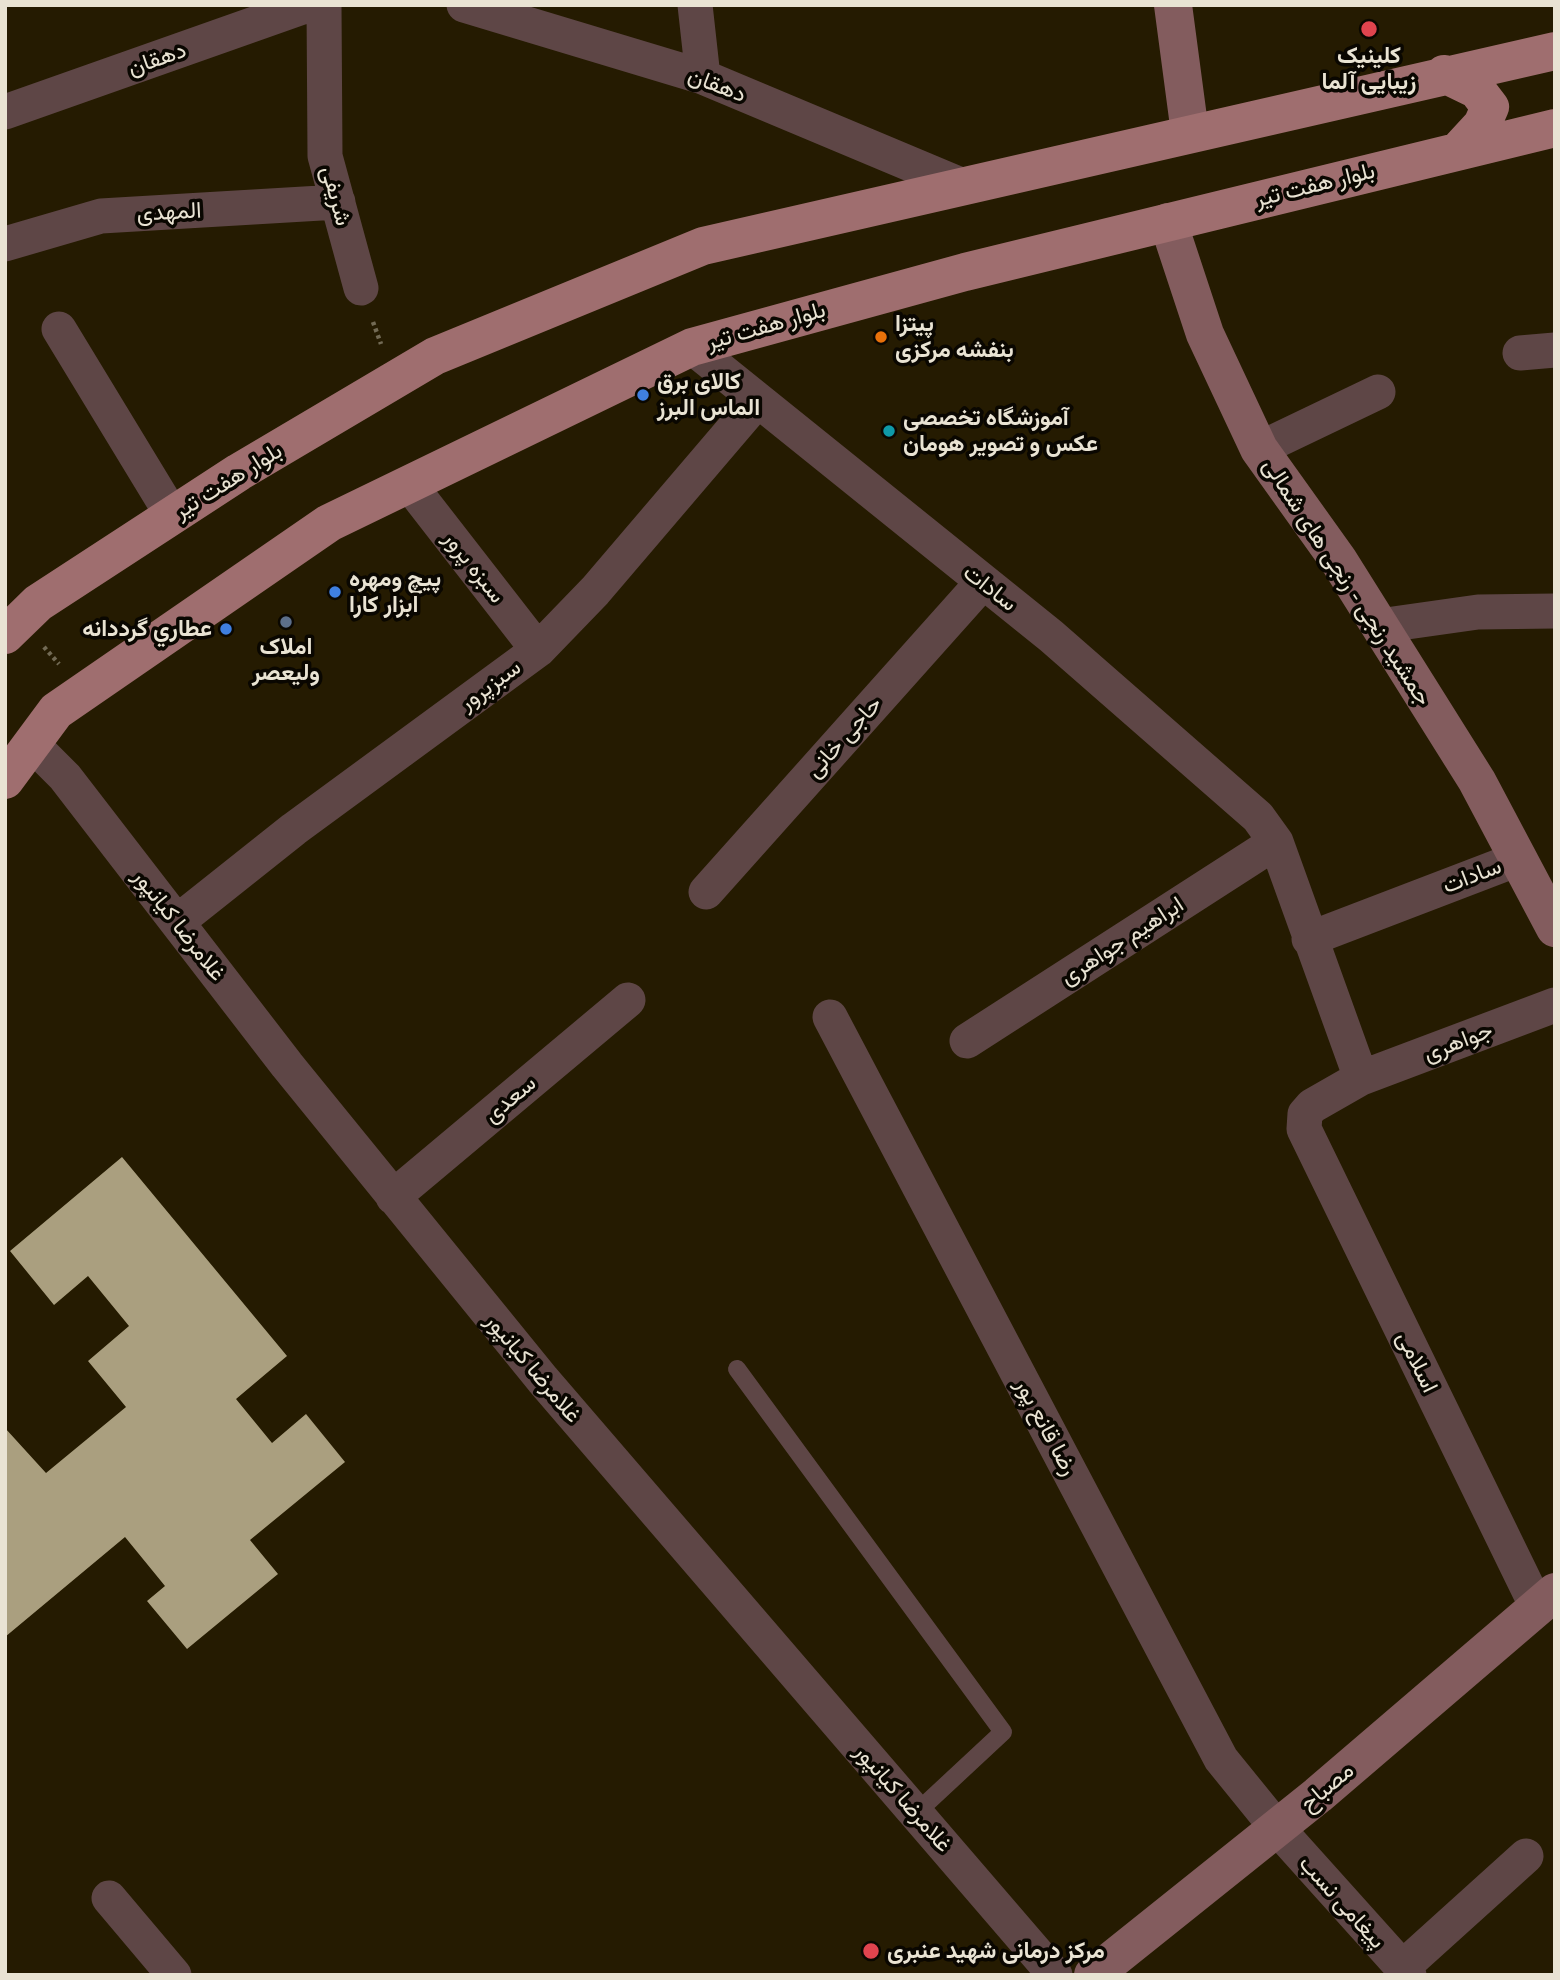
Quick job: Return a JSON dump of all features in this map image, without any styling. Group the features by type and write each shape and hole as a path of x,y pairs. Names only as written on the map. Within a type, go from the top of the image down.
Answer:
{"main road":[{"name":"بلوار هفت تیر","path":"13,627 38,603 172,515 435,356 703,246 1555,51"},
{"path":"1444,75 1477,90 1490,107 1482,125 1458,151"},
{"name":"بلوار هفت تیر","path":"5,780 57,711 329,523 692,347 891,292 1555,128"}],"street":[{"name":"دهقان","path":"5,112 308,5"},
{"name":"شریفی","path":"324,5 325,156 361,288"},
{"name":"دهقان","path":"464,5 703,77 963,186"},
{"path":"695,5 703,77"},
{"path":"1173,5 1190,133"},
{"name":"المهدی","path":"5,244 101,216 338,202"},
{"name":"جمشید رنجی - رنجی های شمالی","path":"1168,222 1205,334 1259,449 1339,561 1477,781 1555,928"},
{"path":"59,329 172,515"},
{"name":"سادات","path":"692,347 1051,636 1247,808 1276,842"},
{"path":"1520,353 1555,350"},
{"path":"1259,449 1378,392"},
{"name":"سبزپرور","path":"177,922 294,829 538,650 595,591 758,400"},
{"name":"سبزه پرور","path":"409,484 538,650"},
{"name":"حاجی خانی","path":"706,892 982,583"},
{"path":"1379,626 1479,611 1555,611"},
{"name":"غلامرضا کیانپور","path":"32,744 65,777 393,1197 543,1380 1055,1975"},
{"path":"1276,842 1361,1078"},
{"name":"ابراهیم جواهری","path":"967,1041 1276,842"},
{"name":"سادات","path":"1309,939 1518,859"},
{"name":"سعدی","path":"393,1197 628,1000"},
{"name":"جواهری","path":"1305,1114 1312,1106 1361,1078 1555,1005"},
{"name":"رضا قانع پور","path":"830,1017 1221,1759 1277,1828"},
{"name":"اسلامی","path":"1305,1114 1304,1129 1546,1600"},
{"name":"مصباح","path":"1093,1975 1277,1828 1546,1600"},
{"name":"پیغامی نسب","path":"1277,1828 1406,1971"},
{"path":"1406,1971 1526,1856"},
{"path":"109,1898 174,1975"}],"lane":[{"path":"737,1369 1003,1732 916,1813"}],"path":[{"path":"361,288 394,380"},
{"path":"13,627 83,693"}],"building":[{"path":"122,1157 287,1356 236,1399 272,1443 306,1414 345,1462 250,1540 278,1574 187,1649 147,1601 165,1586 125,1537 5,1637 5,1428 46,1473 126,1407 88,1361 129,1326 88,1276 54,1305 10,1251"}],"place":[{"name":"کلینیک زیبایی آلما","path":"1369,29"},
{"name":"پیتزا بنفشه مرکزی","path":"881,337"},
{"name":"کالای برق الماس البرز","path":"643,395"},
{"name":"آموزشگاه تخصصی عکس و تصویر هومان","path":"889,431"},
{"name":"پیچ ومهره ابزار کارا","path":"335,592"},
{"name":"املاک ولیعصر","path":"286,622"},
{"name":"عطاري گرددانه","path":"226,629"},
{"name":"مرکز درمانی شهید عنبری","path":"871,1951"}]}
